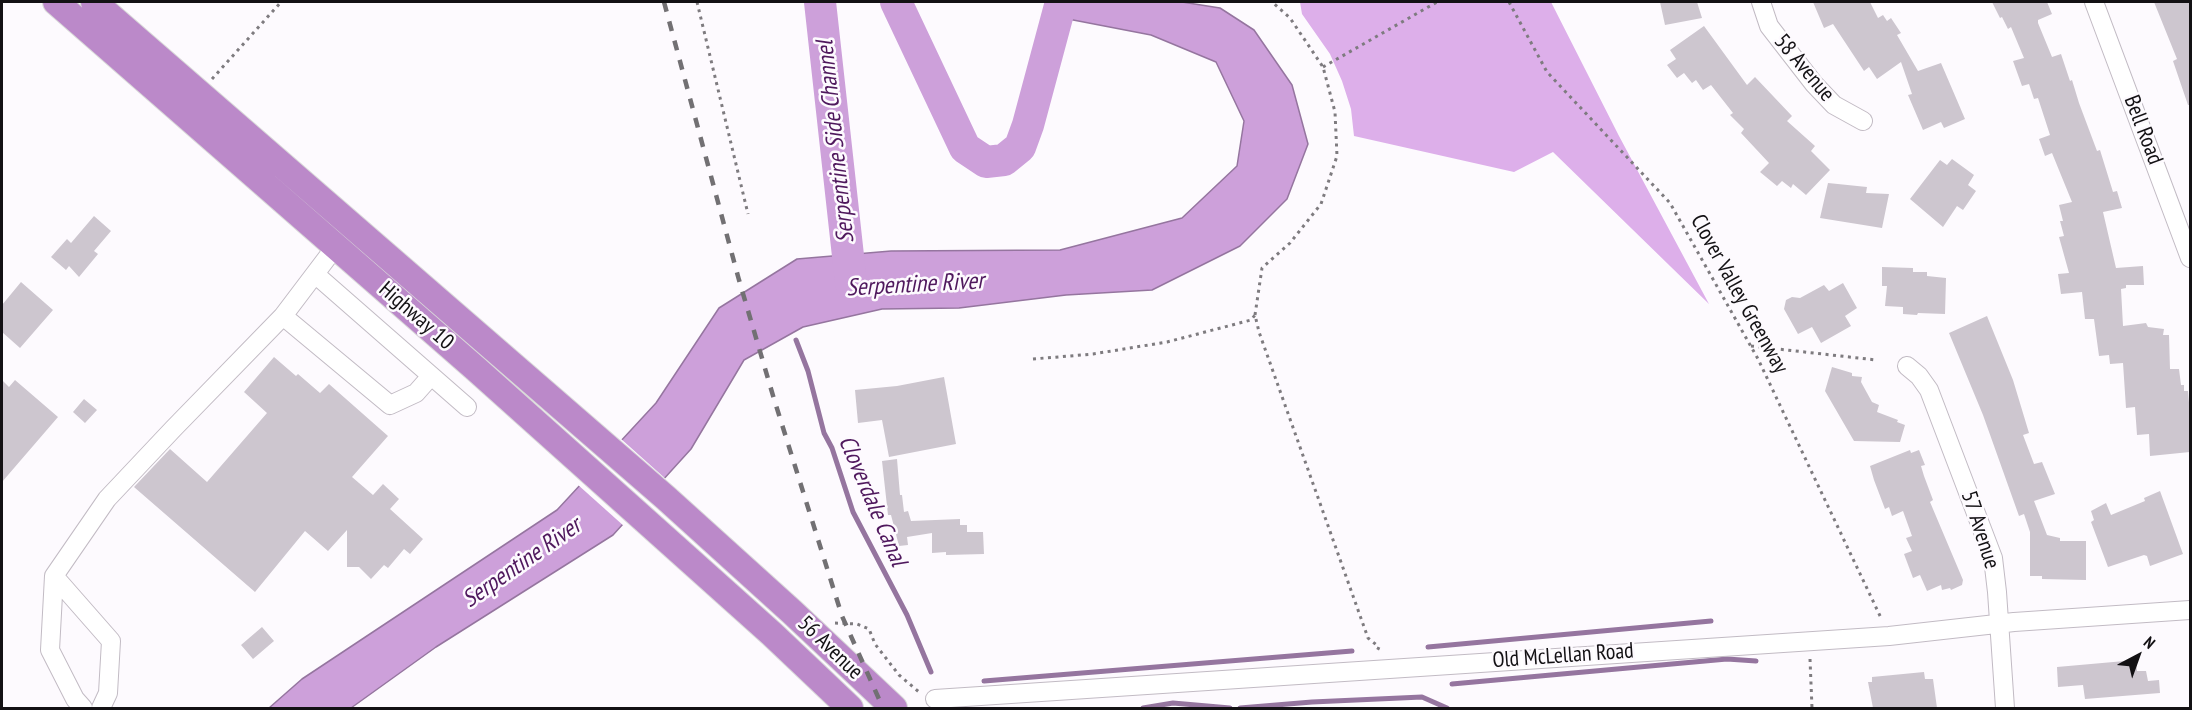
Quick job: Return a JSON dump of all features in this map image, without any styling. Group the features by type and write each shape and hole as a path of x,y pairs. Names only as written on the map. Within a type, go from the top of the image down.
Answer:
{"highway":[{"name":"Highway 10","path":"56,2 476,369 772,634"},
{"name":"Highway 10","path":"94,2 666,498 795,615"},
{"name":"56 Avenue","path":"795,615 894,708"},
{"name":"56 Avenue","path":"772,634 850,708"}],"street":[{"name":"58 Avenue","path":"1761,2 1769,26 1814,84 1834,105 1863,121"},
{"name":"Bell Road","path":"2094,2 2183,210 2190,258"},
{"path":"83,708 75,699 50,650 54,576 107,499 283,316 336,246"},
{"path":"315,274 466,407"},
{"path":"283,316 390,405 416,393 431,375"},
{"name":"57 Avenue","path":"1907,366 1919,376 1929,390 1987,542 1995,573 2005,708"},
{"path":"54,576 111,641 108,693 101,708"},
{"name":"Old McLellan Road","path":"929,698 1024,701 1082,690 1889,636 2190,610"},
{"path":"1078,708 1082,690"}],"path":[{"path":"199,94 281,2"},
{"path":"697,2 748,214"},
{"path":"1272,2 1290,18 1323,67 1335,112 1337,156 1321,204 1290,243 1262,268 1255,315 1368,638 1379,647 1370,669"},
{"path":"1323,67 1437,2"},
{"name":"Clover Valley Greenway","path":"1509,2 1547,72 1670,203 1751,346 1889,636"},
{"path":"1033,359 1093,354 1167,342 1251,320 1255,315"},
{"path":"1751,346 1876,360"},
{"path":"795,615 827,623 857,624 869,629 875,644 899,675 929,698"},
{"path":"1809,640 1812,708"}],"shaded area":[{"path":"1300,2 1551,2 1619,136 1709,304 1553,152 1514,172 1354,136 1351,109 1342,81 1330,54 1302,14"}],"water":[{"name":"Serpentine River","path":"1044,2 1182,2 1220,8 1254,30 1292,85 1308,144 1287,199 1240,246 1152,290 1066,295 959,308 882,309 803,327 744,360 691,449 613,535 436,647 351,708 269,708 302,679 557,510 656,403 719,308 797,259 891,251 1060,250 1182,218 1237,166 1244,121 1216,62 1151,35 1068,19"}],"pier":[{"path":"620,438 667,480 625,527 577,484"}],"building":[{"path":"1660,2 1697,2 1702,18 1665,25"},
{"path":"1813,2 1870,2 1878,18 1883,15 1887,21 1891,18 1901,33 1897,35 1918,71 1941,63 1965,119 1944,128 1941,122 1923,130 1908,95 1912,94 1901,62 1877,79 1869,67 1864,71 1833,24 1824,28"},
{"path":"1992,2 2047,2 2052,14 2038,20 2038,23 2052,57 2061,54 2097,151 2100,150 2113,192 2117,191 2122,208 2103,212 2116,268 2143,266 2144,285 2126,285 2126,288 2121,289 2123,326 2146,323 2148,327 2164,329 2163,335 2169,335 2170,369 2179,369 2181,385 2184,385 2184,391 2188,391 2190,452 2150,456 2149,434 2137,435 2135,407 2126,408 2123,363 2110,364 2109,355 2099,356 2094,319 2085,319 2082,292 2061,294 2058,274 2069,273 2059,237 2064,236 2059,205 2072,202 2052,153 2045,156 2039,139 2050,135 2038,98 2034,99 2029,84 2022,86 2013,61 2024,58 2011,27 2008,29"},
{"path":"2154,2 2190,2 2190,105 2188,105 2173,61 2177,59"},
{"path":"1704,26 1747,85 1755,77 1792,116 1787,121 1815,146 1811,151 1830,170 1806,195 1793,184 1791,188 1782,181 1777,186 1760,172 1769,163 1741,133 1744,129 1730,115 1733,113 1711,85 1703,90 1696,80 1692,83 1684,73 1677,78 1667,65 1676,59 1670,50"},
{"path":"1952,159 1974,175 1968,185 1976,191 1963,210 1957,206 1943,227 1910,199 1940,160 1947,165"},
{"path":"1828,183 1867,187 1866,193 1889,194 1882,228 1820,218"},
{"path":"94,216 111,231 94,251 98,254 79,277 69,266 66,270 51,257 67,239 71,243"},
{"path":"1882,267 1913,268 1913,272 1927,272 1927,276 1946,278 1945,314 1903,314 1903,307 1885,306 1887,286 1882,286"},
{"path":"21,282 53,310 20,348 2,332 2,305"},
{"path":"1843,283 1857,308 1845,316 1851,326 1821,343 1812,327 1798,334 1784,309 1786,300 1792,297 1800,298 1824,285 1829,291"},
{"path":"1987,316 2013,380 2029,433 2023,435 2034,464 2042,462 2055,494 2034,501 2047,535 2060,538 2060,541 2086,541 2086,580 2042,579 2042,576 2030,576 2030,532 2024,514 2019,516 1983,415 1949,333"},
{"path":"274,357 320,393 329,384 388,436 352,477 373,495 383,484 399,499 390,509 423,539 410,554 404,549 388,568 384,565 371,579 359,567 347,567 347,530 328,551 305,531 255,592 134,487 170,449 207,482 267,413 244,392"},
{"path":"1832,367 1852,373 1852,376 1862,377 1861,382 1872,402 1879,405 1877,412 1905,425 1900,442 1854,441 1825,391"},
{"path":"944,377 956,444 889,457 882,420 858,423 855,390 897,386"},
{"path":"2,380 9,387 15,380 58,417 2,482"},
{"path":"84,399 97,410 85,423 73,412"},
{"path":"1910,450 1911,453 1919,450 1925,465 1921,466 1933,500 1930,502 1963,580 1962,585 1951,590 1950,588 1942,590 1941,585 1927,591 1920,575 1913,578 1904,554 1912,551 1906,538 1912,536 1903,511 1892,516 1889,507 1885,509 1874,480 1870,466"},
{"path":"897,459 900,495 902,495 904,512 908,511 911,521 960,519 960,525 967,525 967,532 983,532 984,554 932,553 932,533 907,537 908,545 899,546 891,515 888,515 882,461"},
{"path":"2160,491 2183,554 2150,566 2147,556 2144,555 2108,567 2091,522 2094,520 2091,511 2106,503 2111,515 2145,501 2144,498"},
{"path":"262,627 274,641 253,659 241,645"},
{"path":"2136,660 2137,671 2146,671 2148,681 2159,680 2160,693 2085,699 2083,685 2058,687 2057,667"},
{"path":"1924,672 1925,679 1933,679 1937,708 1873,708 1868,682 1872,682 1872,677"}],"waterway":[{"name":"Serpentine Side Channel","path":"820,2 851,283"},
{"name":"Serpentine Side Channel","path":"896,2 965,148 986,162 1004,160 1020,147 1061,2"},
{"name":"Cloverdale Canal","path":"796,340 808,371 824,433 832,448 853,512 907,615 931,672"},
{"path":"1428,647 1711,621"},
{"path":"984,681 1352,651"},
{"path":"1452,684 1727,659 1756,661"},
{"path":"1240,708 1422,697 1447,708"},
{"path":"1143,708 1173,703 1230,708"}],"railway":[{"path":"664,2 739,280 774,399 842,616 883,708"}]}
